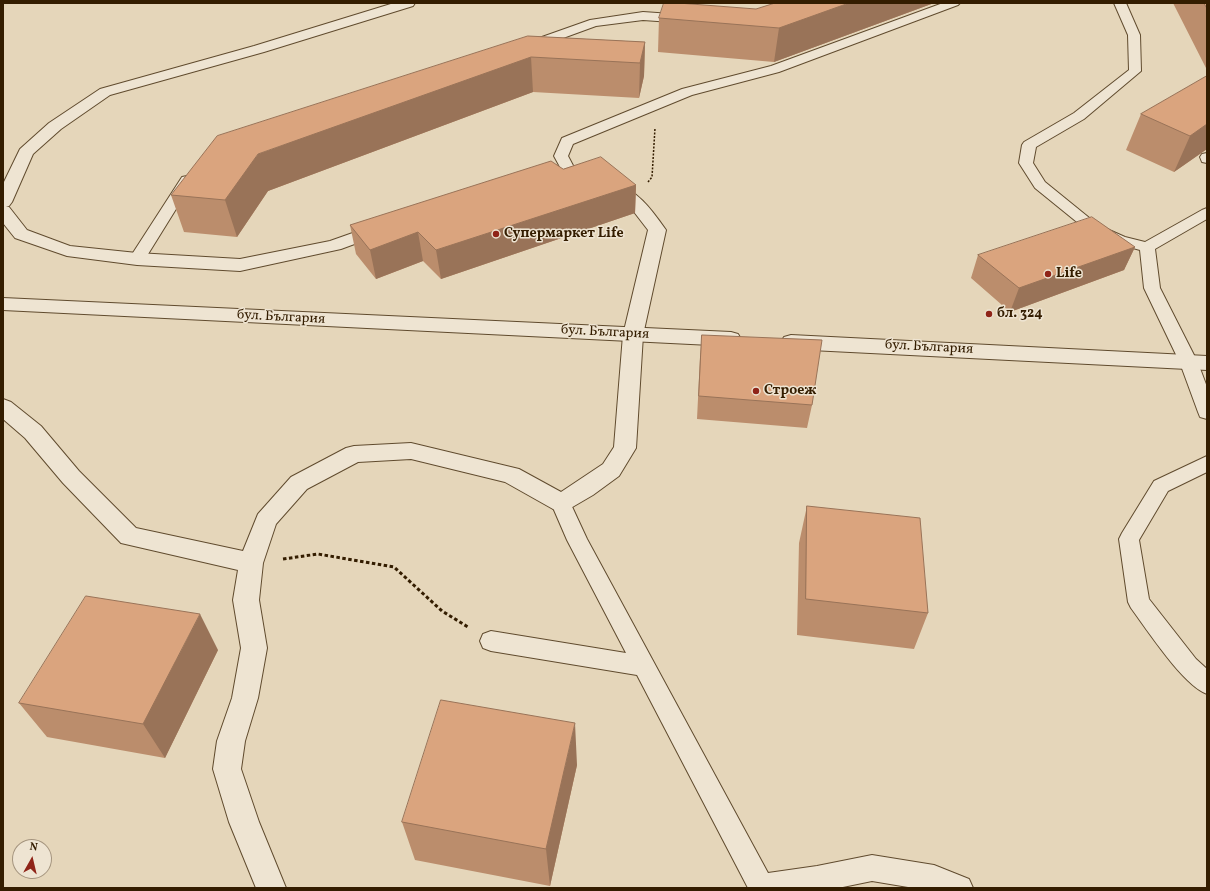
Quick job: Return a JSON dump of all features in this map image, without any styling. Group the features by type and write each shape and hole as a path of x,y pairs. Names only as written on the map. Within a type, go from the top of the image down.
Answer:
{"street":[{"path":"3,202 26,152 54,126 105,92 258,49 408,3"},
{"path":"271,888 244,822 227,769 230,741 245,698 254,648 246,600 251,563 266,520 299,483 354,454 411,451 464,463 511,475 562,503 585,489 611,470 625,448 633,335 657,230 645,211 627,195 593,179 563,176"},
{"path":"3,210 21,234 67,251 137,259 240,265 335,245 399,221"},
{"name":"бул. България","path":"3,304 750,340"},
{"name":"бул. България","path":"774,341 1198,363"},
{"path":"3,407 33,432 71,478 129,536 251,563"}],"lane":[{"path":"563,176 561,156 567,141 688,92 775,69 954,3"},
{"path":"1120,3 1134,36 1136,71 1079,116 1029,145 1026,162 1040,185 1093,228 1120,240 1147,247 1207,213"},
{"path":"516,50 594,23 643,16 701,20"},
{"path":"137,259 193,170"},
{"path":"1147,247 1152,288 1198,363 1206,408"},
{"path":"1207,463 1161,486 1129,539 1139,602 1188,666 1207,684"},
{"path":"562,503 577,540 761,887 817,879 872,868 934,878 960,888"},
{"path":"491,641 644,666"}],"path":[{"path":"633,201 652,177 655,141 655,106"},
{"path":"251,563 318,554 394,566 442,611 491,641"}],"building":[{"path":"664,3 756,9 775,3 849,3 779,28 659,18"},
{"path":"528,36 645,42 640,63 531,57 258,154 225,200 171,195 217,136"},
{"path":"1207,76 1207,124 1190,136 1141,114"},
{"path":"601,157 636,185 436,250 418,232 370,250 350,225 551,161 563,169"},
{"path":"1092,217 1135,247 1019,288 978,255"},
{"name":"Строеж","path":"702,335 822,340 812,405 699,396"},
{"path":"807,506 920,518 928,613 806,599"},
{"path":"86,596 200,614 143,724 19,703"},
{"path":"441,700 575,723 546,849 402,822"}],"place":[{"name":"Супермаркет Life","path":"496,234"},
{"name":"Life","path":"1048,274"},
{"name":"бл. 324","path":"989,314"},
{"name":"Строеж","path":"756,391"}]}
